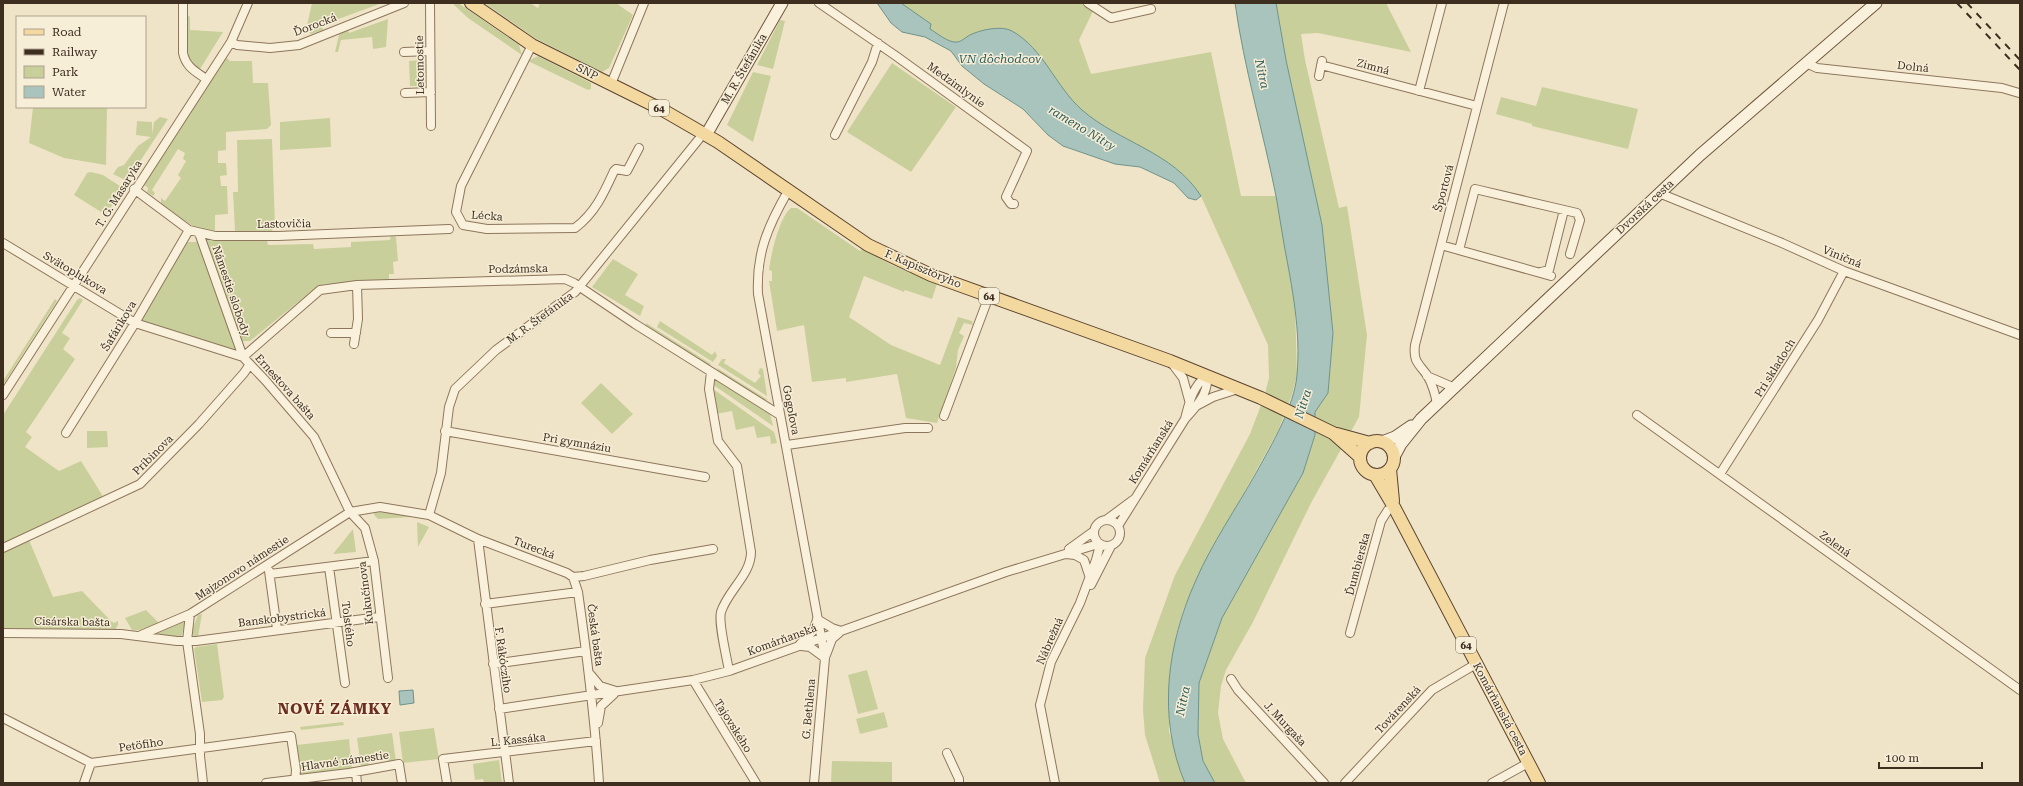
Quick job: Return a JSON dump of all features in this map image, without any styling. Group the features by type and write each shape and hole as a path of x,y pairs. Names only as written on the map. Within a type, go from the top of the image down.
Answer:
{"main road":[{"name":"SNP","path":"471,3 532,45 661,108 702,137"},
{"name":"F. Kapisztóryho","path":"702,137 788,191 868,245 931,275 1170,361 1207,376"},
{"name":"64","path":"1207,376 1266,401 1333,433 1350,436 1370,443 1382,442"},
{"name":"64","path":"1333,433 1360,457 1364,469 1375,475"},
{"path":"1382,442 1390,448 1394,457"},
{"path":"1360,457 1363,449 1370,443"},
{"name":"64","path":"1390,469 1394,457"},
{"path":"1375,475 1382,474 1390,469"},
{"name":"Komárňanská cesta","path":"1390,469 1394,506"},
{"name":"Komárňanská cesta","path":"1375,475 1394,506 1539,783"}],"street":[{"path":"183,3 183,53 185,61 188,67 206,79"},
{"name":"T. G. Masaryka","path":"3,395 75,286 134,189 231,42 248,3"},
{"name":"Ďorocká","path":"231,42 237,45 270,48 299,45 404,3"},
{"name":"Letomostie","path":"430,3 431,126"},
{"path":"610,84 644,3"},
{"name":"M. R. Štefánika","path":"428,515 441,473 450,400 458,384 496,350 572,295 580,287 702,137 782,3"},
{"name":"Medzimlynie","path":"818,3 878,43 1027,151 1006,197 1011,204 1014,204"},
{"path":"1088,3 1111,18 1151,9"},
{"path":"1419,91 1442,3"},
{"name":"Športová","path":"1437,405 1427,376 1418,366 1414,355 1504,3"},
{"name":"Dvorská cesta","path":"1394,457 1401,444 1421,420 1659,193 1876,3"},
{"path":"835,135 872,62 878,43"},
{"name":"Lécka","path":"532,45 461,186 456,212 463,225 487,229 575,228 590,214 601,199 614,171 616,169 626,171 639,148"},
{"path":"404,52 430,52"},
{"name":"Zimná","path":"1319,76 1322,63 1477,106"},
{"name":"Dolná","path":"1806,63 1817,68 2002,88 2019,93"},
{"path":"405,93 431,92"},
{"name":"Lastovičia","path":"134,189 189,230 215,236 278,236 449,229"},
{"path":"1459,250 1475,189 1576,213 1580,220 1570,254"},
{"name":"Gogoľova","path":"788,191 764,237 757,271 758,294 821,638"},
{"name":"Viničná","path":"1659,193 1782,243 1844,271 2020,335"},
{"path":"1547,272 1564,210"},
{"name":"Šafárikova","path":"66,434 135,323 189,230"},
{"name":"Námestie slobody","path":"199,233 243,356"},
{"name":"Svätoplukova","path":"3,243 135,323"},
{"path":"1441,245 1547,272 1561,287"},
{"name":"Pri skladoch","path":"1720,474 1814,327 1844,271"},
{"name":"Podzámska","path":"243,356 320,290 357,285 565,279 580,287 780,415"},
{"path":"354,344 358,319 357,285"},
{"path":"944,416 989,296"},
{"name":"Ernestova bašta","path":"135,323 243,356 314,437 350,512"},
{"path":"331,333 356,333"},
{"path":"1170,361 1184,378 1189,400"},
{"name":"Pribinova","path":"3,548 140,484 199,424 244,373 250,364"},
{"path":"711,372 709,389 718,441 737,466 751,552 749,565 722,612 721,622 729,671"},
{"path":"1185,418 1189,400 1200,380 1207,376 1208,385 1198,405"},
{"path":"1427,376 1456,388"},
{"path":"1185,418 1198,405 1213,397 1238,389"},
{"name":"Zelená","path":"1637,415 2020,690"},
{"name":"Komárňanská","path":"499,709 692,680 729,671 1064,553 1099,544 1111,546 1118,542 1120,538 1118,526 1185,418"},
{"name":"Dvorská cesta","path":"1382,442 1395,437 1421,420"},
{"path":"786,445 905,428 928,428"},
{"name":"Pri gymnáziu","path":"445,431 705,477"},
{"name":"Komárňanská","path":"1064,553 1094,531 1099,522 1106,520 1135,498"},
{"name":"Ďumbierska","path":"1350,633 1381,520 1388,510 1394,506"},
{"name":"Turecká","path":"350,512 380,507 428,515 478,539 574,577"},
{"name":"Kukučínova","path":"350,512 365,528 374,561 379,617 388,678"},
{"name":"Majzonovo námestie","path":"141,635 190,614 350,512"},
{"path":"1106,520 1113,521 1118,526"},
{"path":"1094,531 1094,538 1099,544"},
{"name":"F. Rákócziho","path":"478,539 485,604 509,783"},
{"name":"Nábrežná","path":"1055,783 1040,705 1051,662 1080,603 1090,578 1099,544"},
{"name":"Nábrežná","path":"1080,603 1111,546"},
{"path":"574,577 584,576 650,560 713,549"},
{"path":"1064,553 1075,555 1084,560 1090,578"},
{"name":"Majzonovo námestie","path":"270,574 374,561"},
{"path":"269,564 277,629"},
{"name":"Tolstého","path":"329,567 345,683"},
{"name":"Česká bašta","path":"574,577 578,592 596,737"},
{"path":"485,604 578,592"},
{"path":"190,614 187,641 203,783"},
{"name":"Banskobystrická","path":"141,635 187,641 379,617"},
{"path":"817,619 832,628 841,631 830,643 825,658 810,647 798,646 813,631 817,619"},
{"name":"Cisárska bašta","path":"3,633 141,635"},
{"name":"G. Bethlena","path":"814,783 825,658 821,638"},
{"path":"493,664 586,651"},
{"name":"Továrenská","path":"1346,783 1432,690 1476,664"},
{"path":"589,672 600,686 618,692"},
{"name":"J. Murgaša","path":"1231,679 1238,690 1324,783"},
{"name":"Tajovského","path":"692,680 756,783"},
{"path":"599,783 596,737 601,706 608,698 618,692"},
{"name":"Petöfiho","path":"3,718 82,760 91,762 291,736 296,770 294,781"},
{"name":"L. Kassáka","path":"447,783 443,759 504,752 596,737"},
{"path":"946,753 959,778 959,783"},
{"path":"84,783 91,762"},
{"path":"1492,783 1528,763"},
{"name":"Hlavné námestie","path":"266,783 294,781 399,764 402,783"},
{"path":"356,772 357,783"}],"green space":[{"path":"312,3 382,3 322,25 323,30 311,34 306,30"},
{"path":"452,3 458,3 519,45 522,55 468,18"},
{"path":"530,3 538,8 540,3 616,3 633,15 609,68 602,72 535,38 486,4"},
{"path":"897,3 1100,3 1096,5 1079,40 1091,74 1211,52 1241,196 1276,196 1295,304 1297,375 1292,395 1278,431 1197,578 1183,611 1176,635 1169,731 1185,783 1160,783 1145,735 1143,710 1145,658 1175,575 1250,434 1264,397 1269,378 1268,345 1201,196 916,24"},
{"path":"1276,3 1386,3 1411,52 1318,33 1301,34 1305,60 1339,208 1347,206 1367,335 1359,417 1311,503 1253,622 1226,670 1221,686 1218,713 1223,739 1246,783 1215,783 1203,761 1198,734 1199,683 1222,618 1303,473 1315,435 1315,412 1328,393 1333,333 1322,225 1286,60"},
{"path":"185,13 190,17 190,30 223,32 200,69 187,59"},
{"path":"388,19 386,47 373,49 372,37 341,40 338,52 335,52 340,31 347,28 349,33"},
{"path":"780,20 785,21 773,69 757,65"},
{"path":"538,56 591,83 591,89 588,90 528,61"},
{"path":"226,57 230,61 252,61 253,83 268,83 271,125 267,129 226,132 226,150 218,151 218,163 226,163 227,175 220,176 221,186 227,186 228,214 215,215 215,233 209,233 195,227 161,204 161,198 165,201 181,178 178,175 186,161 183,159 185,153 178,149 152,190 155,193 153,196 147,192 148,188 144,185"},
{"path":"423,60 424,86 410,86 409,61"},
{"path":"892,63 956,107 911,172 847,132"},
{"path":"753,72 771,76 753,142 727,125"},
{"path":"1542,87 1638,109 1628,149 1532,126 1532,124 1496,114 1501,97 1536,106"},
{"path":"33,108 107,108 106,165 64,158 29,143"},
{"path":"160,117 168,119 127,181 113,174 118,167 124,165 138,146 151,137 136,135 137,121 152,122 152,134 154,122"},
{"path":"330,118 331,147 280,150 280,122"},
{"path":"272,139 275,227 270,233 239,234 235,231 233,192 238,192 237,140"},
{"path":"91,172 103,175 123,188 106,215 74,195 87,173"},
{"path":"791,208 797,208 860,251 862,249 892,265 937,284 932,299 905,290 904,292 864,276 849,317 891,345 940,365 958,317 972,321 973,325 964,323 959,333 964,336 958,350 956,368 937,423 906,418 897,374 846,382 846,378 812,382 804,325 777,331 769,281 772,281 772,271 769,270 779,228 783,219"},
{"path":"391,235 396,237 398,261 393,262 394,274 389,274 389,281 324,284 314,289 250,341 240,341 206,244 207,240 267,240 268,245 313,244 314,249 351,247 351,242 390,240"},
{"path":"184,242 200,242 243,357 135,323"},
{"path":"613,259 638,274 625,295 644,306 640,316 592,287"},
{"path":"80,298 83,300 62,333 70,338 63,349 75,359 26,432 32,437 25,447 59,471 81,461 104,498 3,544 3,415 77,300"},
{"path":"55,299 57,301 3,385 3,381"},
{"path":"660,321 712,355 715,351 717,356 713,362 657,327"},
{"path":"646,323 711,364 709,366 646,326"},
{"path":"722,359 726,359 724,363 755,383 761,376 758,373 760,368 763,369 767,396 718,365"},
{"path":"717,368 768,400 760,399 719,373"},
{"path":"717,380 770,414 773,426 712,384"},
{"path":"601,383 633,414 612,434 581,403"},
{"path":"713,389 774,432 777,443 771,444 770,436 757,438 754,426 736,430 732,411 716,414"},
{"path":"87,431 107,431 108,447 87,448"},
{"path":"374,511 394,511 410,515 411,517 378,519 374,515"},
{"path":"417,522 429,527 418,547"},
{"path":"353,529 356,552 333,554"},
{"path":"29,540 53,597 82,591 111,621 114,623 118,621 118,625 115,630 3,628 3,551"},
{"path":"146,610 159,623 139,630 132,630 125,618"},
{"path":"202,614 198,637 195,637 191,633 198,615"},
{"path":"183,622 185,623 181,638 156,634"},
{"path":"217,644 224,697 222,700 202,702 194,649 196,647"},
{"path":"867,670 878,709 858,714 848,675"},
{"path":"884,712 888,727 860,734 856,719"},
{"path":"343,722 344,725 301,730 300,727"},
{"path":"434,728 439,759 403,763 399,732"},
{"path":"392,733 396,762 388,763 387,758 368,761 369,766 361,767 357,738"},
{"path":"349,739 352,769 301,775 297,745"},
{"path":"499,760 502,783 484,783 483,779 475,780 473,764"},
{"path":"832,761 892,762 892,783 831,783"}],"water":[{"name":"VN dôchodcov","path":"877,3 901,3 931,24 930,29 954,42 960,41 979,31 1002,28 1012,31 1033,48 1064,90 1082,110 1113,131 1145,148 1176,168 1201,196 1196,200 1188,198 1174,183 1140,167 1115,164 1063,146 1048,135 1023,109 984,84 962,66 951,51 925,37 902,32 891,23"},
{"name":"Nitra","path":"1235,3 1276,3 1286,60 1322,225 1333,333 1328,393 1315,412 1315,435 1303,473 1222,618 1199,683 1198,734 1203,761 1215,783 1185,783 1176,758 1171,732 1169,707 1169,681 1172,655 1178,629 1186,604 1202,567 1269,450 1281,425 1292,400 1297,375 1297,326 1290,276 1276,196 1248,75"},
{"path":"413,690 414,703 400,705 399,691"}],"railway":[{"path":"1957,3 2020,70"},
{"path":"1967,3 2020,60"}],"district":[{"name":"NOVÉ ZÁMKY","path":"335,709"}],"water label":[{"name":"rameno Nitry","path":"1082,128"}]}
